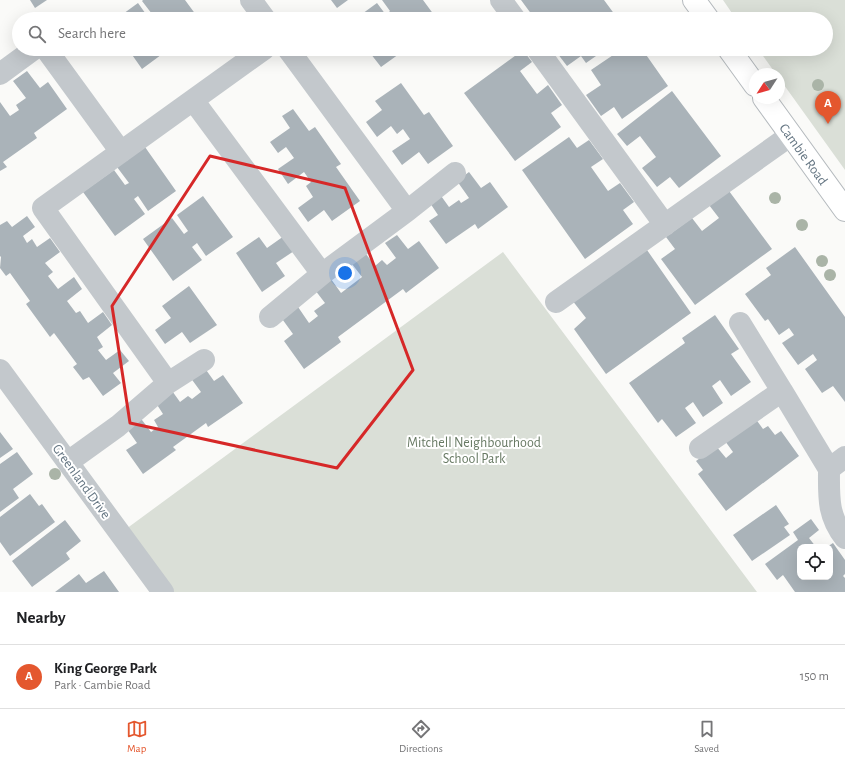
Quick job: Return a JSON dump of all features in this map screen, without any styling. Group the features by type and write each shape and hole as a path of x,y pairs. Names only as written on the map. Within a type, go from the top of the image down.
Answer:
{"main road":[{"path":"694,0 703,12"},
{"path":"734,56 749,77"},
{"name":"Cambie Road","path":"768,104 845,210"}],"street":[{"path":"251,0 260,12"},
{"path":"501,0 510,12"},
{"path":"0,74 24,56"},
{"path":"51,56 121,152"},
{"path":"168,383 43,208 254,56"},
{"path":"293,56 407,210"},
{"path":"542,56 665,225"},
{"path":"194,100 322,274"},
{"path":"556,302 791,135"},
{"path":"270,317 322,274 456,173"},
{"path":"740,323 782,391 837,463 829,502 838,529 845,538"},
{"path":"68,462 118,426 168,383 204,360"},
{"name":"Greenland Drive","path":"0,370 163,592"},
{"path":"700,448 782,391"}],"highlighted area":[{"path":"210,156 345,188 413,370 337,468 130,423 112,306"}],"green space":[{"path":"723,0 845,0 845,170 785,86 785,68 772,68 763,56 833,56 833,12 731,12"},
{"name":"Mitchell Neighbourhood School Park","path":"503,252 757,592 172,592 126,529"}],"building":[{"path":"30,0 47,0 35,8"},
{"path":"185,0 194,12 150,12 142,1"},
{"path":"331,0 348,0 337,8"},
{"path":"382,0 423,0 432,12 389,12 390,11"},
{"path":"521,0 604,0 613,12 530,12"},
{"path":"138,3 144,12 126,12"},
{"path":"377,3 384,12 365,12"},
{"path":"133,56 160,56 142,69"},
{"path":"372,56 396,56 381,67"},
{"path":"515,56 528,56 532,62 520,71 537,94 548,85 562,105 551,113 561,127 515,161 464,93"},
{"path":"559,56 581,56 567,66"},
{"path":"581,56 596,56 586,63"},
{"path":"612,56 647,56 668,86 622,119 614,107 601,116 586,95 601,85 591,70"},
{"path":"27,71 40,88 48,82 67,109 34,133 37,138 3,162 7,167 0,171 0,102 10,116 19,110 16,105 26,98 13,81"},
{"path":"401,83 424,115 429,112 453,146 428,164 419,152 402,165 392,151 410,139 403,129 397,134 391,126 377,137 366,122 382,110 375,101"},
{"path":"672,91 721,156 679,188 670,177 657,187 642,168 656,157 640,136 627,146 617,134"},
{"path":"293,109 309,131 315,127 341,164 336,167 360,201 332,221 324,210 308,222 298,208 313,197 306,186 311,182 304,172 288,184 278,169 294,158 286,147 278,153 270,142 290,128 282,116"},
{"path":"569,137 577,148 589,140 603,159 591,167 608,191 620,183 634,202 623,210 633,224 585,259 522,170"},
{"path":"145,147 176,191 148,211 138,196 134,199 145,214 115,236 83,192 114,170 125,185 129,183 117,167"},
{"path":"469,172 481,188 490,182 508,207 478,229 475,224 446,244 429,221 438,215 428,200 439,193 449,207 459,200 461,203 469,198 457,181"},
{"path":"729,191 772,249 695,305 661,259 675,249 666,237 692,218 702,231 719,218 709,205"},
{"path":"203,196 233,237 206,256 197,243 192,247 202,260 173,281 143,239 172,218 184,234 188,231 177,215"},
{"path":"27,216 35,227 23,236 27,243 32,239 37,247 50,238 60,252 45,263 53,272 48,276 58,289 74,277 82,289 67,301 76,313 80,311 88,323 103,312 112,325 97,337 103,347 98,350 106,360 120,350 129,361 113,373 121,383 103,396 89,377 83,380 73,367 77,364 54,333 50,337 26,304 30,301 10,273 6,276 0,268 0,225 7,221 12,227"},
{"path":"397,235 408,249 419,241 439,268 406,293 403,289 338,337 341,342 304,369 284,341 293,334 280,316 296,304 309,323 318,316 314,311 325,303 315,290 331,279 341,293 362,277 352,264 366,254 375,266 382,260 387,265 396,258 385,243"},
{"path":"284,236 294,251 276,263 285,276 262,292 236,253 259,237 267,248"},
{"path":"795,247 845,317 845,402 833,386 822,393 805,369 817,360 813,354 798,365 782,343 794,335 789,328 779,335 768,319 765,321 745,294 771,275 766,268"},
{"path":"647,250 691,313 606,374 574,329 586,318 572,300"},
{"path":"189,286 217,325 190,343 182,332 165,344 155,330 171,318 162,306"},
{"path":"715,315 739,349 731,354 751,382 731,396 720,380 712,386 723,403 703,417 693,402 685,408 696,423 676,437 662,419 658,423 629,383 685,343 682,338"},
{"path":"204,367 214,381 223,375 243,403 208,427 206,423 173,447 176,450 143,474 126,450 137,443 125,426 139,416 151,432 158,427 154,420 163,414 154,400 170,388 180,402 188,396 192,399 201,392 190,377"},
{"path":"755,418 763,429 768,426 775,435 781,431 799,456 726,511 698,474 703,470 696,461 716,446 726,458 733,452 725,441"},
{"path":"0,432 13,449 0,458"},
{"path":"17,452 33,474 13,489 19,498 0,512 0,464"},
{"path":"30,494 39,506 42,504 55,522 10,556 0,542 0,517"},
{"path":"776,505 789,524 784,527 790,535 752,561 733,535"},
{"path":"811,519 819,530 809,538 814,544 797,544 797,580 833,580 833,544 832,544 833,543 845,560 845,574 843,576 845,578 845,592 795,592 783,575 777,580 765,564 798,540 793,532"},
{"path":"65,520 81,541 66,553 70,559 32,587 12,561"},
{"path":"104,571 119,592 55,592 79,574 86,583"}],"place":[{"name":"King George Park","path":"828,124"}]}
